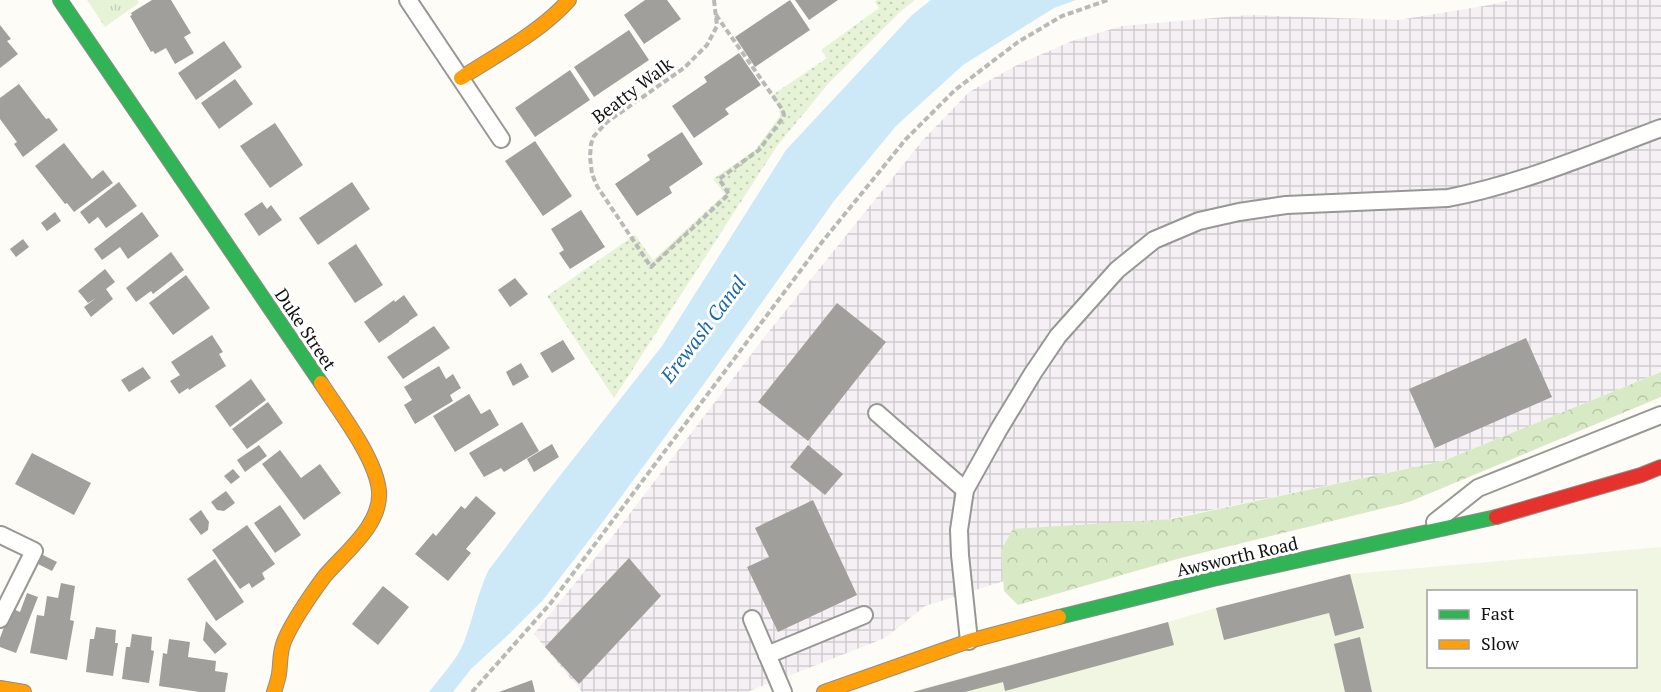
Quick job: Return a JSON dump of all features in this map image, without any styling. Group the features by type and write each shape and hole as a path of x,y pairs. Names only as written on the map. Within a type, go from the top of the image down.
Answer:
{"street":[{"name":"Duke Street","path":"60,0 333,401 378,479 379,507 373,520 361,537 333,567 294,622 279,656 279,672 274,692"},
{"path":"461,78 539,27 559,11 568,0"},
{"name":"Awsworth Road","path":"824,692 969,641 1213,579 1499,516 1641,475 1661,467"},
{"path":"0,688 24,692"}],"lane":[{"path":"408,0 501,139"},
{"path":"969,641 959,530 965,490 1028,382 1058,336 1117,270 1154,240 1199,221 1286,205 1448,198 1467,194 1562,165 1661,128"},
{"path":"878,413 965,490"},
{"path":"1420,534 1478,488 1661,415"},
{"path":"0,619 34,551 1,535"},
{"path":"767,655 864,615"},
{"path":"752,619 783,692"}],"path":[{"name":"Beatty Walk","path":"714,0 717,26 707,45 684,68 607,122 594,136 591,144 592,174 651,267 729,194 719,179 759,150 784,115 716,15"},
{"path":"472,692 550,604 822,242 906,139 955,90 1018,42 1062,16 1108,0"}],"shaded area":[{"path":"1510,0 1661,0 1661,372 1443,461 1045,545 1023,575 925,606 885,638 747,692 582,692 534,634 612,537 770,330 923,140 969,92 1019,64 1072,41 1122,26 1248,15 1398,20"}],"green space":[{"path":"87,0 137,0 139,3 105,27"},
{"path":"877,0 915,0 901,11 828,84 777,146 614,398 547,296 635,235 653,260 725,194 713,179 755,150 780,116 779,107 771,96 827,58 821,50 879,8 875,2"},
{"path":"1661,372 1661,397 1409,502 1181,558 1018,605 1004,591 1001,550 1013,529 1172,519 1443,461"},
{"path":"1661,547 1661,692 910,692 1216,608 1350,574"}],"water":[{"name":"Erewash Canal","path":"931,0 1076,0 1054,8 963,65 896,126 834,201 706,381 543,600 471,669 453,692 429,692 461,649 488,571 662,346 786,150 912,15"}],"building":[{"path":"152,0 171,0 191,33 184,37 194,53 175,64 166,48 155,54 151,52 130,16 131,13"},
{"path":"645,0 667,0 681,19 644,44 624,15"},
{"path":"790,0 810,30 755,67 735,37"},
{"path":"795,0 838,0 809,20"},
{"path":"0,25 11,39 7,41 18,54 0,68"},
{"path":"629,30 649,60 594,97 574,67"},
{"path":"224,41 242,67 196,100 178,73"},
{"path":"739,53 761,85 725,109 729,114 694,138 672,106 707,82 704,77"},
{"path":"570,70 590,100 535,137 515,108"},
{"path":"235,79 253,104 219,129 201,103"},
{"path":"19,84 46,119 49,118 58,130 23,157 14,144 17,142 0,119 0,98"},
{"path":"275,123 303,165 270,188 240,146"},
{"path":"682,132 703,164 669,187 672,193 637,216 615,184 650,160 647,155"},
{"path":"535,141 572,196 543,216 505,161"},
{"path":"64,143 92,179 103,170 113,183 74,212 35,166"},
{"path":"119,182 137,206 106,228 98,217 89,224 80,212"},
{"path":"352,182 370,209 318,245 299,218"},
{"path":"262,202 267,209 271,205 282,220 259,236 244,214"},
{"path":"581,210 605,247 570,269 559,253 564,250 551,229"},
{"path":"55,212 61,221 47,231 41,223"},
{"path":"142,212 159,236 128,259 120,247 102,260 94,249"},
{"path":"23,239 29,247 16,257 10,249"},
{"path":"356,244 383,285 355,303 328,263"},
{"path":"171,252 184,270 153,294 151,291 136,302 126,288"},
{"path":"105,269 115,282 106,289 113,299 91,317 84,307 96,298 88,303 78,291"},
{"path":"186,275 210,308 173,335 149,303"},
{"path":"515,278 528,294 510,307 498,290"},
{"path":"404,295 418,315 379,343 364,322"},
{"path":"837,303 886,342 808,441 758,402"},
{"path":"434,326 450,348 403,379 387,357"},
{"path":"212,335 223,352 219,354 226,366 179,394 170,381 180,375 171,362"},
{"path":"1526,338 1552,397 1435,448 1409,389"},
{"path":"563,340 575,359 552,373 540,353"},
{"path":"521,363 529,377 513,386 506,372"},
{"path":"439,366 446,379 453,374 461,388 450,395 453,401 415,424 404,405 412,400 404,387"},
{"path":"143,367 151,378 129,392 121,380"},
{"path":"251,379 266,400 230,427 215,406"},
{"path":"469,394 481,414 490,409 499,425 455,452 433,416"},
{"path":"268,402 283,423 247,449 232,429"},
{"path":"522,422 539,451 504,472 501,468 484,477 469,453"},
{"path":"552,444 559,457 534,472 527,459"},
{"path":"259,445 267,456 245,472 237,460"},
{"path":"808,445 843,474 825,495 790,467"},
{"path":"280,450 301,478 320,464 341,493 304,520 262,464"},
{"path":"32,453 91,483 74,515 15,484"},
{"path":"233,469 240,477 231,484 224,476"},
{"path":"226,491 235,503 224,511 217,510 211,502"},
{"path":"476,496 496,513 466,549 471,553 448,581 415,554 433,533 436,536 461,506 465,509"},
{"path":"813,500 857,595 778,632 747,567 769,557 755,528"},
{"path":"280,505 301,535 275,553 254,523"},
{"path":"201,510 209,522 208,530 201,535 189,519"},
{"path":"247,525 275,564 262,573 265,579 252,588 249,583 240,589 212,550"},
{"path":"41,554 57,562 52,571 36,563"},
{"path":"629,558 661,596 579,684 545,647"},
{"path":"215,559 244,602 216,621 187,579"},
{"path":"1350,574 1364,628 1335,636 1329,613 1224,640 1216,608"},
{"path":"61,583 75,586 70,620 74,621 67,660 30,653 37,615 44,616 47,596 58,598"},
{"path":"383,586 409,607 378,645 352,624"},
{"path":"27,593 38,597 16,653 0,647 0,638 11,608 20,612"},
{"path":"206,621 227,644 215,654 203,640"},
{"path":"1168,622 1174,645 1005,691 1003,682 965,692 913,692"},
{"path":"96,627 116,630 115,643 118,643 113,676 86,672 90,639 94,639"},
{"path":"132,634 152,637 151,650 154,651 149,683 122,679 126,647 130,647"},
{"path":"1360,637 1372,692 1345,692 1334,644"},
{"path":"169,639 190,642 188,657 216,661 215,671 228,673 225,692 200,692 159,686 163,653 167,654"},
{"path":"532,680 535,692 499,692"}],"traffic: fast":[{"path":"60,0 321,383"},
{"path":"1059,617 1213,579 1496,517"}],"traffic: slow":[{"path":"461,78 545,23 569,0"},
{"path":"274,692 282,648 293,623 324,577 368,527 378,503 379,491 371,464 356,435 321,383"},
{"path":"824,692 969,641 1059,617"},
{"path":"0,688 24,692"}],"traffic: jam":[{"path":"1496,517 1641,475 1661,467"}]}
